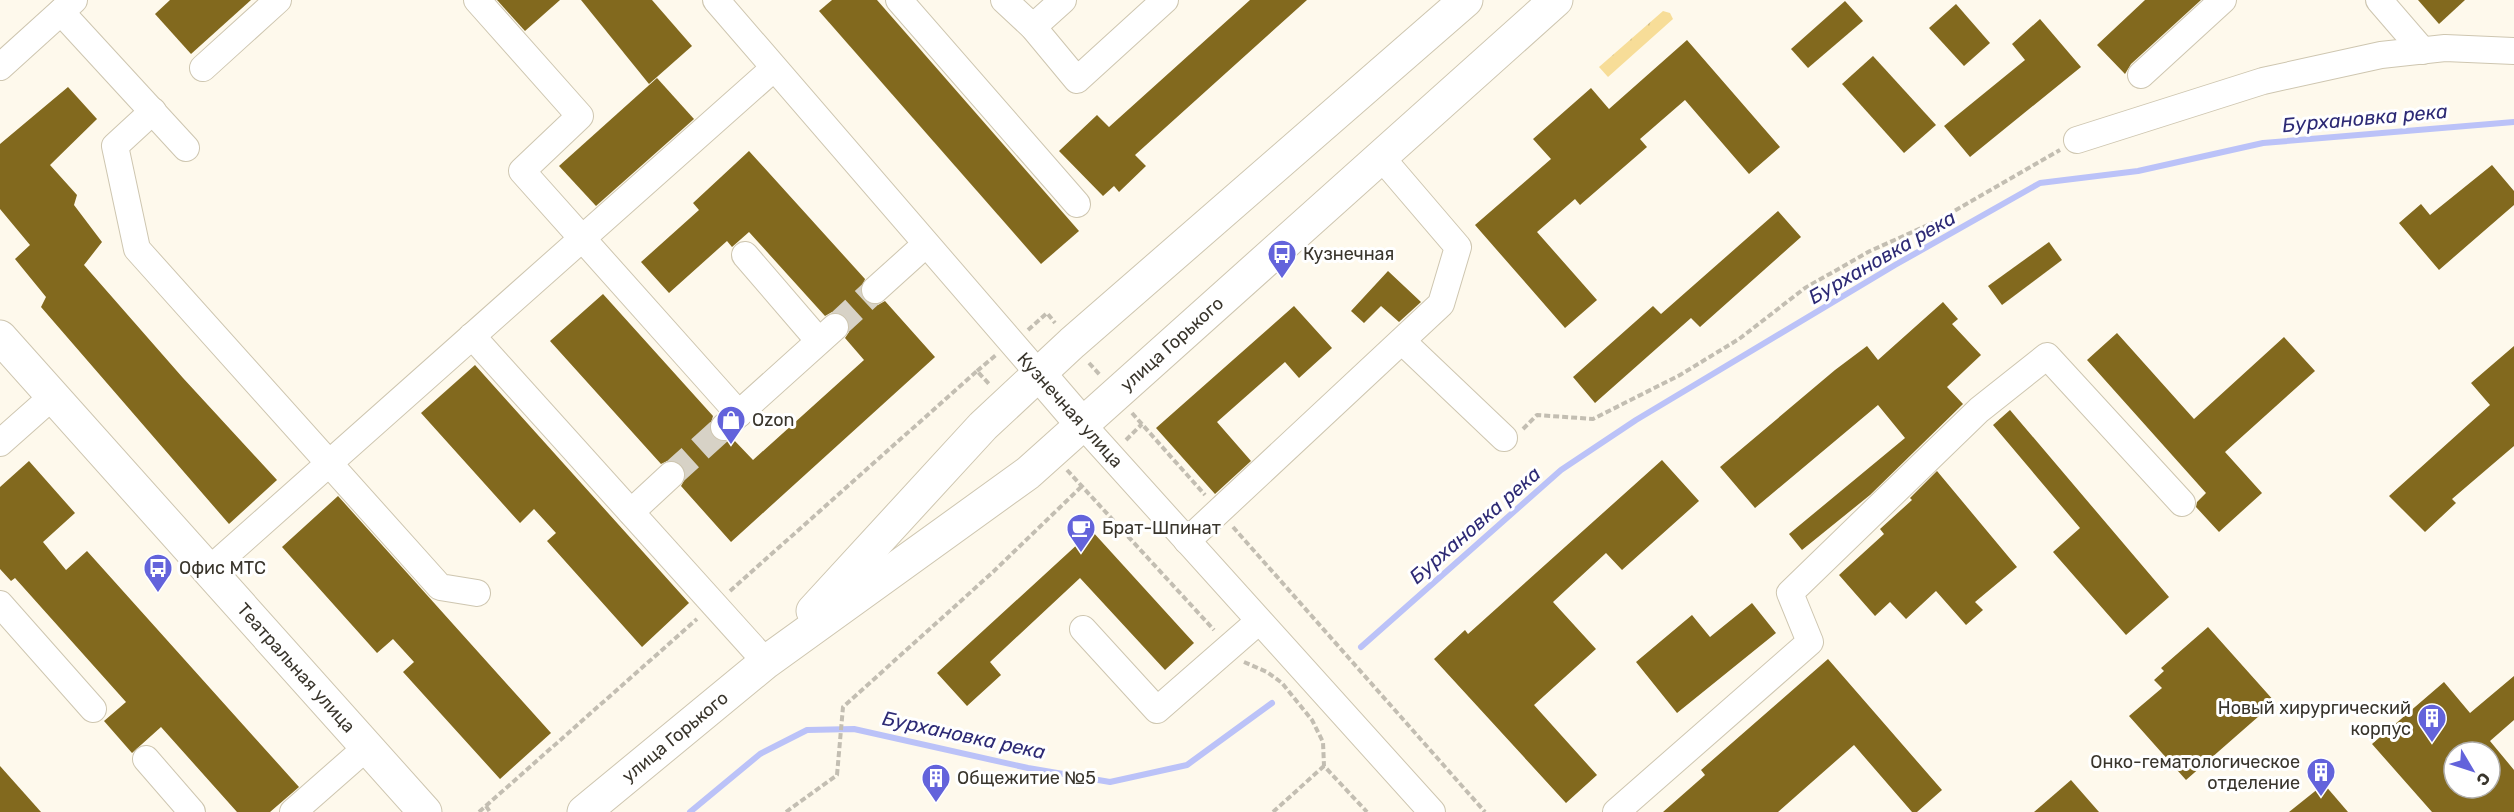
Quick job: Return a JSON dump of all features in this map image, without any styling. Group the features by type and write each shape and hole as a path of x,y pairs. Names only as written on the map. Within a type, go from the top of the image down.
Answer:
{"main road":[{"name":"улица Горького","path":"766,662 983,426 1039,374 1466,0"},
{"name":"улица Горького","path":"584,812 766,662 1029,473 1556,0"},
{"name":"Театральная улица","path":"0,337 425,812"},
{"name":"Кузнечная улица","path":"1039,374 1082,424"}],"street":[{"path":"203,68 278,0"},
{"path":"477,0 580,116 522,171 731,421 827,334 745,255"},
{"name":"Кузнечная улица","path":"716,0 1039,374"},
{"path":"899,0 1077,204"},
{"path":"1004,0 1032,27 1077,80 1165,0"},
{"path":"1032,27 1063,0"},
{"path":"2140,75 2223,0"},
{"path":"2379,0 2423,51"},
{"path":"0,67 68,6 186,148"},
{"path":"2077,140 2263,81 2381,55 2445,48 2514,51"},
{"path":"209,570 774,68"},
{"path":"153,111 115,146 137,249 440,587 477,593"},
{"path":"1187,541 1441,304 1458,247 1381,157"},
{"path":"875,290 926,244"},
{"path":"472,336 766,662"},
{"path":"1402,341 1504,438"},
{"path":"1616,812 1810,642 1790,593 1979,410 2047,356 2182,503"},
{"path":"0,443 53,396"},
{"name":"Кузнечная улица","path":"1082,424 1432,812"},
{"path":"631,512 671,475"},
{"path":"0,604 93,709"},
{"path":"1083,629 1157,710 1259,621"},
{"path":"293,812 368,747"},
{"path":"146,759 192,812"}],"path":[{"path":"1504,438 1511,441 1537,415 1593,419 1680,375 1739,339 1805,288 1870,251 1937,221 2077,140"},
{"path":"479,812 977,371 992,387"},
{"path":"1142,424 1485,812"},
{"path":"1059,462 1246,665 1267,672 1282,683 1312,720 1323,742 1324,766 1367,812"},
{"path":"786,812 837,775 843,707 993,572 1082,486"},
{"path":"1273,812 1324,766"},
{"path":"486,806 490,812"}],"green space":[{"path":"1663,11 1670,13 1673,19 1608,77 1599,67"}],"building":[{"path":"170,0 251,0 191,54 155,14"},
{"path":"497,0 560,0 525,31"},
{"path":"581,0 652,0 692,46 649,84"},
{"path":"832,0 877,0 1079,231 1041,264 819,11"},
{"path":"1250,0 1307,0 1135,155 1146,166 1119,192 1114,186 1103,196 1059,151 1097,115 1109,127"},
{"path":"2145,0 2201,0 2131,64 2125,74 2097,45"},
{"path":"2418,0 2465,0 2439,24"},
{"path":"1845,1 1863,21 1808,68 1791,49"},
{"path":"1956,4 1990,43 1964,66 1929,28"},
{"path":"2040,19 2081,67 1970,157 1944,126 2025,60 2012,44"},
{"path":"1687,40 1780,147 1749,174 1685,100 1640,139 1647,147 1580,205 1575,199 1537,232 1597,300 1565,328 1475,225 1551,159 1533,139 1591,88 1609,109"},
{"path":"1873,56 1936,125 1904,153 1842,84"},
{"path":"657,78 694,119 596,206 559,166"},
{"path":"68,87 97,119 50,165 77,195 74,205 102,242 84,265 183,378 277,480 229,524 41,307 46,297 15,259 30,245 0,209 0,144"},
{"path":"749,151 865,279 860,293 864,300 878,305 885,301 935,357 731,542 681,486 685,479 682,465 675,461 661,464 550,341 603,294 713,416 709,430 713,437 720,441 733,439 753,460 864,360 845,338 850,324 846,317 832,312 825,316 749,232 732,247 727,241 669,293 641,262 699,210 693,203"},
{"path":"2492,165 2514,191 2514,205 2439,270 2399,223 2421,204 2430,215"},
{"path":"1778,211 1801,237 1700,327 1691,318 1595,403 1573,377 1653,306 1661,314"},
{"path":"2049,242 2062,260 2002,305 1988,286"},
{"path":"1388,271 1421,302 1399,322 1381,306 1364,323 1351,311"},
{"path":"1943,302 1958,319 1952,324 1981,355 1947,387 1963,404 1870,495 1802,550 1789,534 1905,438 1878,405 1755,508 1720,467 1835,370 1867,346 1878,360"},
{"path":"1294,306 1332,348 1299,378 1285,362 1217,422 1251,461 1215,494 1156,428"},
{"path":"2117,333 2194,419 2284,337 2315,371 2225,452 2262,493 2219,532 2196,507 2197,502 2206,493 2087,360"},
{"path":"2514,346 2514,446 2452,499 2456,503 2425,532 2389,496 2490,405 2471,383"},
{"path":"475,365 689,603 642,647 547,541 556,533 534,509 520,523 421,413"},
{"path":"2010,410 2169,597 2126,635 2053,552 2080,528 1993,425"},
{"path":"1662,460 1699,501 1622,570 1606,553 1553,602 1596,649 1534,705 1597,775 1566,803 1434,659 1465,630 1468,634"},
{"path":"29,461 75,513 43,542 66,570 87,551 299,787 270,812 237,812 161,727 132,753 104,721 126,702 15,578 11,581 0,569 0,487"},
{"path":"1937,471 2017,567 1975,602 1983,610 1966,625 1936,591 1906,619 1890,602 1875,616 1839,575 1884,534 1880,529 1912,500 1910,498"},
{"path":"338,496 551,733 500,779 403,672 414,662 393,639 377,653 282,547"},
{"path":"1092,531 1194,643 1165,670 1080,578 990,662 1001,675 967,706 937,673"},
{"path":"1752,603 1776,633 1677,713 1636,662 1692,615 1710,637"},
{"path":"2208,627 2275,702 2186,780 2129,716 2162,688 2154,680 2164,671 2161,668"},
{"path":"1828,659 1942,790 1917,812 1912,812 1854,745 1778,812 1663,812 1705,775 1701,770"},
{"name":"Новый хирургический корпус","path":"2514,676 2514,720 2491,740 2442,740 2442,800 2502,800 2502,756 2514,770 2514,812 2432,812 2372,744 2444,682 2470,713"},
{"path":"0,766 41,812 0,812"},
{"path":"2071,780 2099,812 2034,812"},
{"name":"Онко-гематологическое отделение","path":"2324,784 2348,812 2289,812"}],"waterway":[{"name":"Бурхановка река","path":"1361,647 1561,470 1636,420 1895,265 2040,183 2138,171 2263,143 2514,122"},
{"name":"Бурхановка река","path":"690,812 760,754 807,730 854,729 1028,768 1110,782 1187,765 1272,703"}],"tunnel":[{"path":"835,327 875,290"},
{"path":"671,475 724,427"}],"place":[{"name":"Кузнечная","path":"1282,280"},
{"name":"Ozon","path":"731,446"},
{"name":"Брат-Шпинат","path":"1081,554"},
{"name":"Офис МТС","path":"158,594"},
{"name":"Новый хирургический корпус","path":"2432,744"},
{"name":"Онко-гематологическое отделение","path":"2321,798"},
{"name":"Общежитие №5","path":"936,804"}]}
